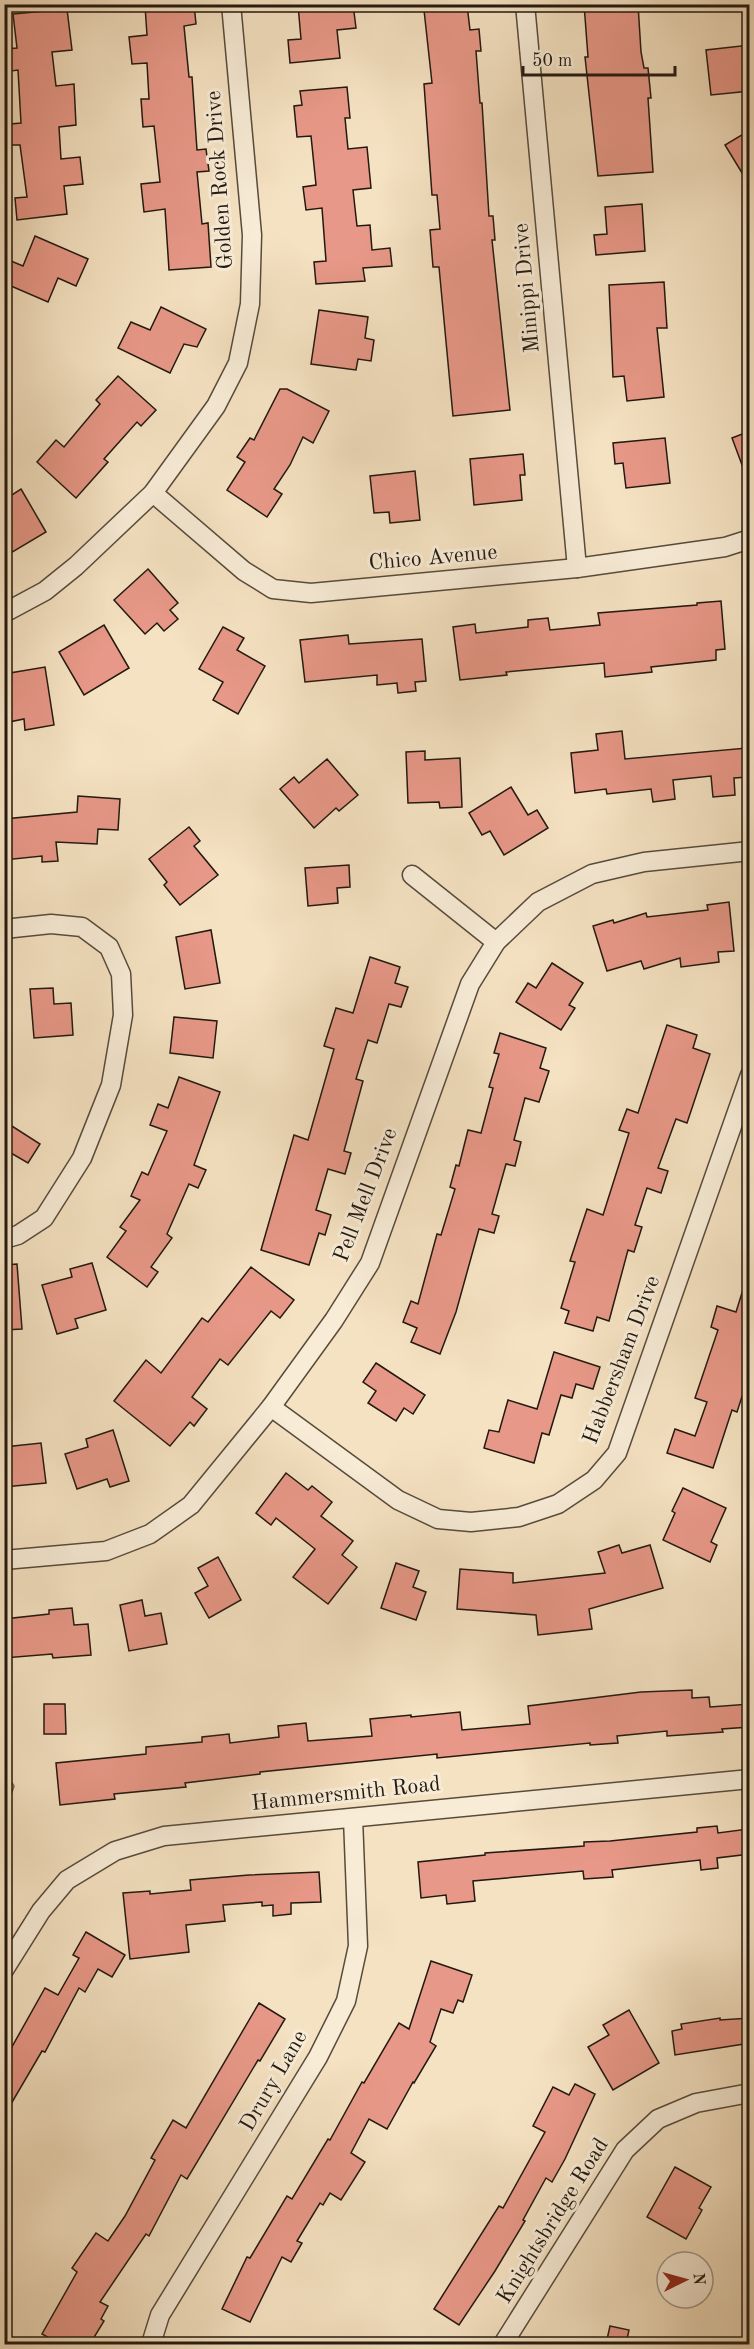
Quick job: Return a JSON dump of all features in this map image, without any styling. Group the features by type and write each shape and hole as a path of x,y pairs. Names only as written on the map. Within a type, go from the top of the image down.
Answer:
{"street":[{"name":"Golden Rock Drive","path":"4,613 45,591 153,493 216,406 238,363 250,304 252,235 231,4"},
{"name":"Minippi Drive","path":"525,4 577,568"},
{"name":"Chico Avenue","path":"153,493 243,572 273,589 311,593 492,578 577,568 725,547 750,539"},
{"name":"Pell Mell Drive","path":"4,1560 106,1551 150,1534 191,1505 271,1407 334,1320 370,1263 470,984 496,942 538,902 592,874 644,862 750,851"},
{"path":"412,875 496,942"},
{"path":"4,929 51,924 82,927 109,948 122,974 123,1015 111,1085 82,1158 44,1218 18,1236 4,1239"},
{"name":"Habbersham Drive","path":"271,1407 398,1500 438,1520 471,1522 519,1517 558,1504 594,1480 617,1453 750,1075"},
{"name":"Hammersmith Road","path":"4,1970 41,1911 67,1880 115,1851 164,1836 750,1779"},
{"name":"Drury Lane","path":"151,2344 160,2315 318,2057 346,2001 358,1946 352,1818"},
{"name":"Knightsbridge Road","path":"503,2344 625,2150 658,2119 696,2103 750,2093"}],"green space":[{"path":"5,1771 14,1786 5,1814"}],"building":[{"path":"194,4 196,24 184,26 189,77 192,77 197,150 206,149 209,171 197,172 202,224 208,223 211,267 169,270 165,209 144,212 141,184 160,182 154,126 143,127 141,99 149,99 147,63 132,64 129,37 147,35 145,6"},
{"path":"353,4 356,28 337,30 340,58 290,63 288,40 301,39 298,5"},
{"path":"584,4 638,4 641,52 644,68 648,68 651,98 648,98 653,172 598,176 585,57 588,57"},
{"path":"467,5 470,30 479,29 481,51 476,51 480,103 482,103 489,216 493,216 495,240 492,240 510,410 453,416 439,267 433,267 430,230 440,229 437,195 432,195 424,84 432,83 424,10"},
{"path":"67,9 72,50 52,52 56,86 74,84 76,125 59,127 61,159 80,157 83,184 64,186 67,214 17,220 15,198 27,197 20,145 11,145 10,124 21,123 18,70 4,72 4,49 17,48 13,14"},
{"path":"750,45 750,91 711,95 706,50"},
{"path":"347,87 350,118 345,118 348,149 367,147 371,188 353,190 357,226 370,225 372,250 390,248 392,266 363,268 365,281 316,284 314,262 326,261 322,208 306,210 303,187 316,185 311,136 297,137 294,106 302,105 300,91"},
{"path":"750,130 750,186 725,145"},
{"path":"642,204 645,251 596,255 594,235 607,234 605,207"},
{"path":"35,236 88,259 76,286 58,278 48,302 4,283 4,276 11,261 23,266"},
{"path":"664,282 667,328 657,328 664,397 627,401 624,376 613,377 609,285"},
{"path":"161,307 206,329 197,347 184,344 170,373 118,348 131,322 150,330"},
{"path":"319,310 368,317 365,338 374,340 371,361 358,359 356,370 311,364"},
{"path":"118,376 156,410 141,426 137,422 104,459 108,462 76,498 37,462 56,440 64,447 100,404 96,400"},
{"path":"280,389 287,389 329,411 313,443 303,437 290,465 274,489 282,494 267,517 227,490 245,462 237,457 250,438 254,440"},
{"path":"750,431 750,480 748,481 732,438"},
{"path":"665,438 670,483 626,488 623,463 615,464 613,443"},
{"path":"523,454 525,475 520,475 522,500 474,505 470,459"},
{"path":"415,471 420,520 390,523 389,512 374,513 370,476"},
{"path":"21,489 46,532 4,557 4,500"},
{"path":"148,569 178,603 170,610 178,619 164,631 157,623 145,634 114,600"},
{"path":"721,601 725,649 716,650 716,660 651,667 652,672 605,677 604,663 506,672 507,675 460,680 453,627 475,624 476,633 528,627 528,620 548,618 550,630 600,625 598,613"},
{"path":"104,625 129,668 84,695 59,652"},
{"path":"223,627 244,638 237,650 265,666 238,714 213,700 223,682 199,669"},
{"path":"348,635 349,644 422,639 426,681 415,682 416,691 398,693 397,683 377,685 377,675 305,682 300,640"},
{"path":"45,667 54,725 25,730 24,719 4,723 4,674"},
{"path":"622,731 625,759 747,748 749,777 734,778 735,795 713,797 711,776 673,780 675,799 653,802 651,789 607,794 606,789 575,793 571,753 598,750 596,734"},
{"path":"425,751 425,760 460,758 462,807 440,808 439,802 408,803 406,752"},
{"path":"327,759 358,795 339,811 336,808 314,828 280,789 294,777 299,783"},
{"path":"511,787 528,815 537,810 548,828 504,855 490,831 482,835 469,813"},
{"path":"78,796 120,799 118,830 98,829 97,844 56,842 58,861 42,862 42,856 4,860 4,819 77,812"},
{"path":"189,827 200,841 194,846 218,875 180,905 164,885 167,882 149,859"},
{"path":"349,865 350,887 337,888 338,903 308,906 305,868"},
{"path":"729,902 734,951 718,952 719,962 681,967 680,958 644,969 641,961 607,971 593,926 613,920 614,923 646,913 647,917 708,910 707,905"},
{"path":"211,930 220,983 185,989 176,937"},
{"path":"370,957 400,967 395,983 408,987 401,1007 389,1004 377,1043 368,1040 356,1079 363,1081 344,1151 351,1153 345,1174 328,1169 316,1210 331,1215 325,1235 319,1233 309,1265 261,1250 294,1135 308,1140 334,1049 324,1046 336,1008 353,1013"},
{"path":"552,963 583,983 569,1005 575,1008 561,1030 516,1002 528,983 536,988"},
{"path":"53,988 54,1004 71,1003 73,1035 34,1038 30,989"},
{"path":"174,1017 217,1021 213,1058 170,1053"},
{"path":"667,1025 697,1035 693,1048 710,1054 687,1123 676,1119 658,1168 668,1171 661,1193 647,1188 635,1225 642,1227 634,1252 628,1250 609,1321 597,1317 593,1331 565,1323 569,1311 561,1308 575,1262 570,1261 587,1209 603,1215 629,1133 619,1130 627,1109 638,1113"},
{"path":"500,1033 546,1048 540,1068 549,1071 539,1102 525,1098 514,1140 521,1142 515,1166 506,1164 492,1214 499,1216 494,1233 479,1229 456,1312 440,1354 411,1342 417,1328 403,1322 411,1301 418,1304 437,1234 441,1235 455,1189 450,1187 456,1165 459,1166 468,1130 481,1133 493,1088 489,1087 499,1054 494,1053"},
{"path":"179,1077 220,1092 194,1165 206,1170 198,1188 189,1184 167,1234 172,1238 151,1267 158,1272 147,1287 107,1257 126,1231 120,1227 140,1200 131,1196 142,1172 148,1175 167,1131 150,1125 158,1104 168,1108"},
{"path":"4,1121 40,1144 28,1163 4,1149"},
{"path":"92,1263 106,1310 75,1319 78,1328 57,1334 42,1285 72,1277 70,1269"},
{"path":"17,1264 22,1329 4,1330 4,1265"},
{"path":"251,1267 294,1300 280,1318 271,1311 228,1365 220,1359 192,1397 207,1409 194,1426 190,1422 170,1446 114,1401 146,1360 161,1373 202,1318 208,1322"},
{"path":"746,1280 750,1281 750,1372 737,1412 732,1410 713,1468 667,1453 675,1429 695,1436 707,1402 695,1398 718,1330 711,1327 717,1306 736,1312"},
{"path":"554,1352 600,1367 593,1389 576,1384 572,1398 561,1395 549,1435 542,1433 534,1463 484,1448 489,1430 499,1432 508,1400 537,1409"},
{"path":"376,1363 425,1395 413,1414 404,1408 396,1421 368,1403 376,1391 363,1382"},
{"path":"113,1430 129,1481 110,1487 107,1479 77,1489 65,1454 88,1447 86,1439"},
{"path":"41,1443 46,1483 4,1487 4,1447"},
{"path":"286,1473 308,1490 312,1486 332,1502 321,1516 353,1541 342,1555 357,1567 328,1604 293,1577 315,1549 276,1518 271,1525 256,1513"},
{"path":"683,1488 726,1508 711,1542 717,1545 710,1562 663,1540 675,1513 672,1511"},
{"path":"619,1545 622,1553 650,1545 663,1588 589,1609 592,1629 538,1635 536,1615 457,1609 460,1569 513,1573 513,1583 605,1573 598,1552"},
{"path":"218,1557 241,1600 209,1618 195,1593 208,1586 198,1568"},
{"path":"396,1563 419,1571 413,1587 426,1592 416,1620 381,1608"},
{"path":"142,1600 145,1616 161,1613 167,1644 129,1651 120,1605"},
{"path":"72,1608 74,1625 88,1624 91,1655 53,1658 52,1654 4,1658 4,1619 49,1614 49,1610"},
{"path":"692,1690 692,1698 709,1697 710,1707 750,1704 750,1727 722,1729 723,1732 667,1736 667,1731 617,1736 618,1743 590,1745 590,1743 437,1758 437,1754 260,1772 260,1774 185,1783 186,1787 114,1794 115,1799 60,1805 56,1763 146,1754 146,1747 202,1742 202,1737 229,1734 230,1743 279,1737 278,1726 306,1723 308,1741 372,1736 370,1719 411,1715 411,1717 460,1712 462,1730 530,1724 528,1706 641,1692"},
{"path":"44,1704 65,1704 66,1734 44,1734"},
{"path":"717,1826 718,1833 748,1829 750,1854 717,1858 718,1868 701,1870 700,1860 612,1870 613,1877 584,1879 583,1871 473,1881 475,1901 447,1904 446,1895 421,1898 418,1862 485,1855 485,1853 584,1846 584,1842 697,1832 697,1828"},
{"path":"319,1872 321,1902 291,1903 291,1914 273,1916 273,1905 262,1906 262,1902 223,1905 225,1921 186,1925 189,1952 130,1959 123,1893 150,1891 150,1894 191,1890 190,1880"},
{"path":"86,1932 125,1955 112,1977 98,1969 85,1992 79,1988 45,2052 42,2051 4,2116 4,2061 45,1988 58,1995 79,1958 73,1955"},
{"path":"431,1961 472,1975 463,2002 458,2000 453,2013 441,2009 430,2042 436,2046 387,2129 369,2119 351,2153 365,2162 341,2200 330,2193 323,2205 320,2203 297,2241 302,2243 291,2262 282,2257 250,2322 222,2309 247,2257 250,2258 287,2196 292,2199 328,2139 330,2140 362,2082 364,2083 399,2023 409,2029"},
{"path":"259,2003 285,2019 187,2179 181,2175 149,2236 146,2234 100,2302 108,2306 101,2319 104,2321 90,2344 60,2344 42,2334 77,2272 72,2268 96,2233 108,2241 125,2216 155,2160 151,2158 173,2120 186,2128"},
{"path":"629,2010 659,2063 613,2090 588,2047 609,2035 603,2025"},
{"path":"720,2018 720,2020 750,2018 750,2043 675,2055 672,2031 682,2029 681,2024"},
{"path":"575,2084 595,2094 565,2159 552,2182 546,2178 523,2220 525,2221 459,2325 434,2309 499,2206 503,2208 545,2132 533,2126 553,2087 569,2095"},
{"path":"675,2167 711,2187 699,2208 702,2210 686,2239 647,2217"},
{"path":"610,2326 629,2330 626,2344 606,2344"}]}
